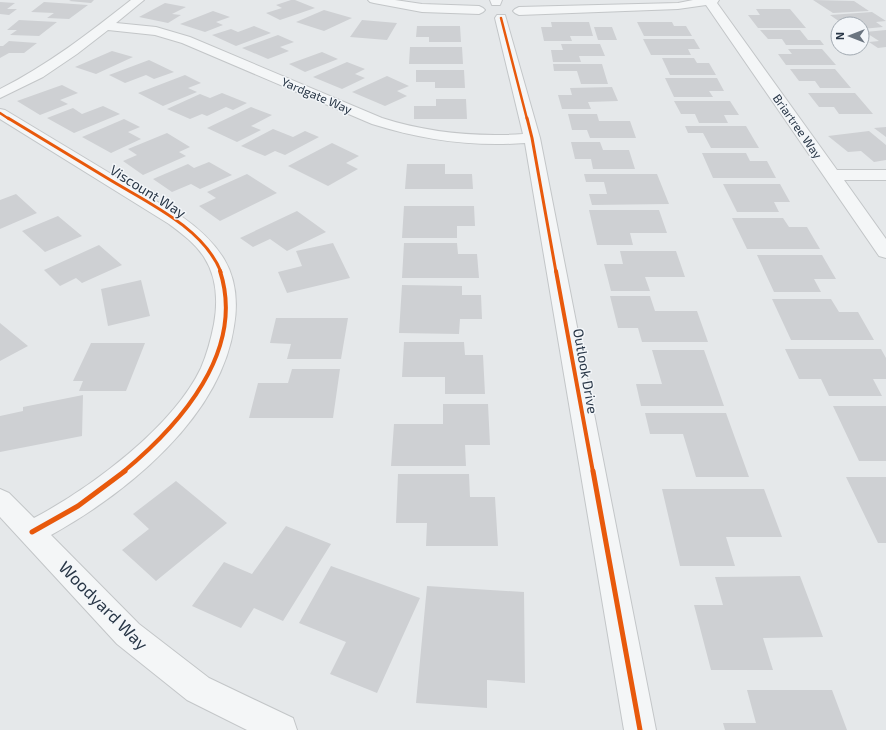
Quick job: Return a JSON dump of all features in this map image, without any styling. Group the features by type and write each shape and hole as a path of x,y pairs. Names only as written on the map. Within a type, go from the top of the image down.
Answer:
{"street":[{"path":"0,94 41,74 63,60 138,0"},
{"path":"374,0 422,8 479,10 481,14 485,16 503,8 678,6 711,0"},
{"name":"Briartree Way","path":"711,0 886,252"},
{"name":"Outlook Drive","path":"503,8 532,138 640,730"},
{"name":"Yardgate Way","path":"106,26 156,31 186,40 377,121 427,136 487,141 532,138"},
{"name":"Viscount Way","path":"0,113 175,220 198,237 214,259 225,284 227,298 226,328 215,363 193,400 161,438 140,458 92,497 32,532"},
{"path":"833,175 886,175"},
{"name":"Woodyard Way","path":"0,500 128,634 198,689 281,730"}],"building":[{"path":"94,0 91,3 69,1"},
{"path":"295,0 315,8 280,20 266,13 282,8 276,5"},
{"path":"813,0 854,1 869,11 833,13"},
{"path":"0,2 15,3 7,9 17,9 9,15 0,14"},
{"path":"44,2 88,5 69,19 47,18 54,13 31,12"},
{"path":"165,3 186,7 172,14 181,15 168,23 139,17"},
{"path":"756,9 790,9 806,28 758,28 748,15 760,15"},
{"path":"324,10 352,18 324,31 296,22"},
{"path":"213,11 230,17 216,22 223,25 205,32 180,24"},
{"path":"872,12 886,21 876,22 883,27 870,28 870,16 830,15"},
{"path":"19,20 57,22 39,36 10,35 17,30 7,30"},
{"path":"362,20 397,23 387,40 350,37"},
{"path":"551,22 589,22 593,36 570,36 572,41 544,41 541,27 552,27"},
{"path":"637,22 672,22 674,26 686,26 692,36 644,36"},
{"path":"254,26 271,33 236,46 212,35 231,29 238,32"},
{"path":"417,26 460,26 461,42 429,42 429,37 416,37"},
{"path":"594,27 612,27 617,40 598,40"},
{"path":"760,30 800,30 808,40 820,40 824,45 786,45 782,39 768,39"},
{"path":"886,30 886,47 878,48 870,43 879,41 870,35 870,32"},
{"path":"278,35 294,42 280,47 289,51 268,59 242,48"},
{"path":"643,39 694,39 700,49 688,49 691,55 651,55"},
{"path":"9,41 37,43 24,53 9,53 0,58 0,46 3,46"},
{"path":"561,44 600,44 605,56 579,56 581,62 553,62 551,50 563,50"},
{"path":"410,47 462,47 463,64 409,64"},
{"path":"788,49 822,49 836,65 786,65 778,54 792,54"},
{"path":"112,51 133,57 96,74 75,67"},
{"path":"322,52 338,59 305,72 289,64"},
{"path":"662,58 694,58 697,63 709,63 716,75 670,75"},
{"path":"149,60 174,72 154,79 146,75 125,83 109,75"},
{"path":"347,62 365,69 355,74 365,78 342,89 313,77"},
{"path":"553,64 602,64 608,84 581,84 577,71 554,71"},
{"path":"790,69 835,69 851,88 820,88 815,81 799,81"},
{"path":"416,70 464,70 465,88 435,88 435,82 416,82"},
{"path":"185,75 201,83 188,88 197,92 163,106 138,93"},
{"path":"387,76 409,86 397,91 407,96 385,106 352,92"},
{"path":"665,78 717,78 724,91 709,91 713,97 674,97"},
{"path":"62,85 78,93 60,100 68,104 40,115 17,101"},
{"path":"612,87 618,101 588,102 591,109 562,109 558,95 572,95 570,88"},
{"path":"222,93 247,103 233,110 226,107 207,116 202,114 190,119 167,109 200,94 210,98"},
{"path":"808,93 855,93 873,114 839,114 834,107 819,107"},
{"path":"436,99 466,99 467,119 414,119 414,106 436,106"},
{"path":"674,101 730,101 739,115 724,115 728,123 699,123 695,114 681,114"},
{"path":"103,106 120,114 74,133 47,118 73,108 82,114"},
{"path":"251,107 272,115 251,126 261,130 237,142 207,128"},
{"path":"568,114 597,114 599,121 630,121 636,138 590,138 587,130 572,130"},
{"path":"124,119 140,127 128,132 141,139 111,153 82,137"},
{"path":"685,126 746,126 759,148 711,148 703,133 688,133"},
{"path":"886,127 886,137 874,128"},
{"path":"273,129 293,137 305,131 319,137 285,155 275,151 265,156 241,146"},
{"path":"869,131 886,145 886,160 874,162 861,151 848,152 828,136"},
{"path":"167,133 190,147 179,152 186,156 143,175 123,161 137,155 128,149"},
{"path":"571,142 600,142 603,150 629,150 635,169 593,169 591,159 575,159"},
{"path":"332,143 359,156 346,163 358,169 328,186 288,166"},
{"path":"702,153 746,153 750,161 767,161 776,178 713,178"},
{"path":"209,162 232,175 200,189 191,184 172,192 153,179 188,164 194,168"},
{"path":"407,164 445,164 445,174 472,174 473,189 405,189"},
{"path":"247,174 277,193 220,221 199,206 216,198 207,192"},
{"path":"584,174 657,174 669,204 592,205 589,194 607,194 604,182 586,182"},
{"path":"723,184 780,184 790,202 774,202 779,212 737,212"},
{"path":"16,194 37,213 0,229 0,200"},
{"path":"404,206 474,206 475,226 457,226 457,238 402,238"},
{"path":"589,210 659,210 667,233 630,233 633,245 597,245"},
{"path":"297,211 326,232 287,251 270,239 253,247 240,238"},
{"path":"58,216 82,236 45,252 22,231"},
{"path":"732,218 783,218 789,227 807,227 820,249 747,249"},
{"path":"333,243 350,278 287,293 278,272 302,266 296,251"},
{"path":"404,243 457,243 458,254 477,254 479,278 402,278"},
{"path":"99,245 122,265 82,283 76,278 60,286 44,270"},
{"path":"620,251 676,251 685,277 645,277 650,291 611,291 604,264 623,264"},
{"path":"757,255 822,255 836,279 814,279 821,292 774,292"},
{"path":"141,280 150,316 108,326 101,289"},
{"path":"402,285 462,286 462,295 481,295 482,319 460,319 459,334 399,333"},
{"path":"610,296 650,296 655,311 697,311 708,342 642,342 638,328 618,328"},
{"path":"772,299 831,299 839,312 858,312 874,340 791,340"},
{"path":"276,318 348,318 341,359 287,359 291,344 270,343"},
{"path":"0,323 28,346 0,361"},
{"path":"404,342 464,342 465,355 483,355 485,394 445,394 445,377 402,377"},
{"path":"91,343 145,343 126,391 79,391 83,381 73,381"},
{"path":"785,349 881,349 886,358 886,379 873,379 882,396 829,396 821,379 799,379"},
{"path":"652,350 704,350 724,406 641,406 636,384 662,384"},
{"path":"292,369 340,369 333,418 249,418 258,383 288,383"},
{"path":"83,395 82,436 0,452 0,416 23,411 23,407"},
{"path":"443,404 488,404 490,445 465,445 466,466 391,466 394,424 443,424"},
{"path":"833,406 886,406 886,461 859,461"},
{"path":"645,413 726,413 749,477 696,477 683,434 650,434"},
{"path":"398,474 469,474 470,497 495,497 498,546 426,546 427,523 396,523"},
{"path":"846,477 886,477 886,543 878,543"},
{"path":"176,481 227,523 156,581 122,550 149,529 133,514"},
{"path":"662,489 764,489 782,537 726,537 735,566 680,566"},
{"path":"286,526 331,544 283,621 254,608 241,628 192,606 224,562 252,574"},
{"path":"331,566 420,598 377,693 330,674 346,642 299,623"},
{"path":"800,576 823,637 763,638 773,670 711,670 694,605 723,605 715,577"},
{"path":"427,586 524,592 525,683 487,680 487,708 416,703"},
{"path":"747,690 832,690 847,730 725,730 723,723 756,723"}],"cycle path":[{"path":"501,18 532,138 640,730"},
{"path":"0,113 175,220 191,233 206,247 214,258 222,278 226,299 226,313 221,341 212,368 197,394 179,418 137,461 114,479 78,506 32,532"}]}
